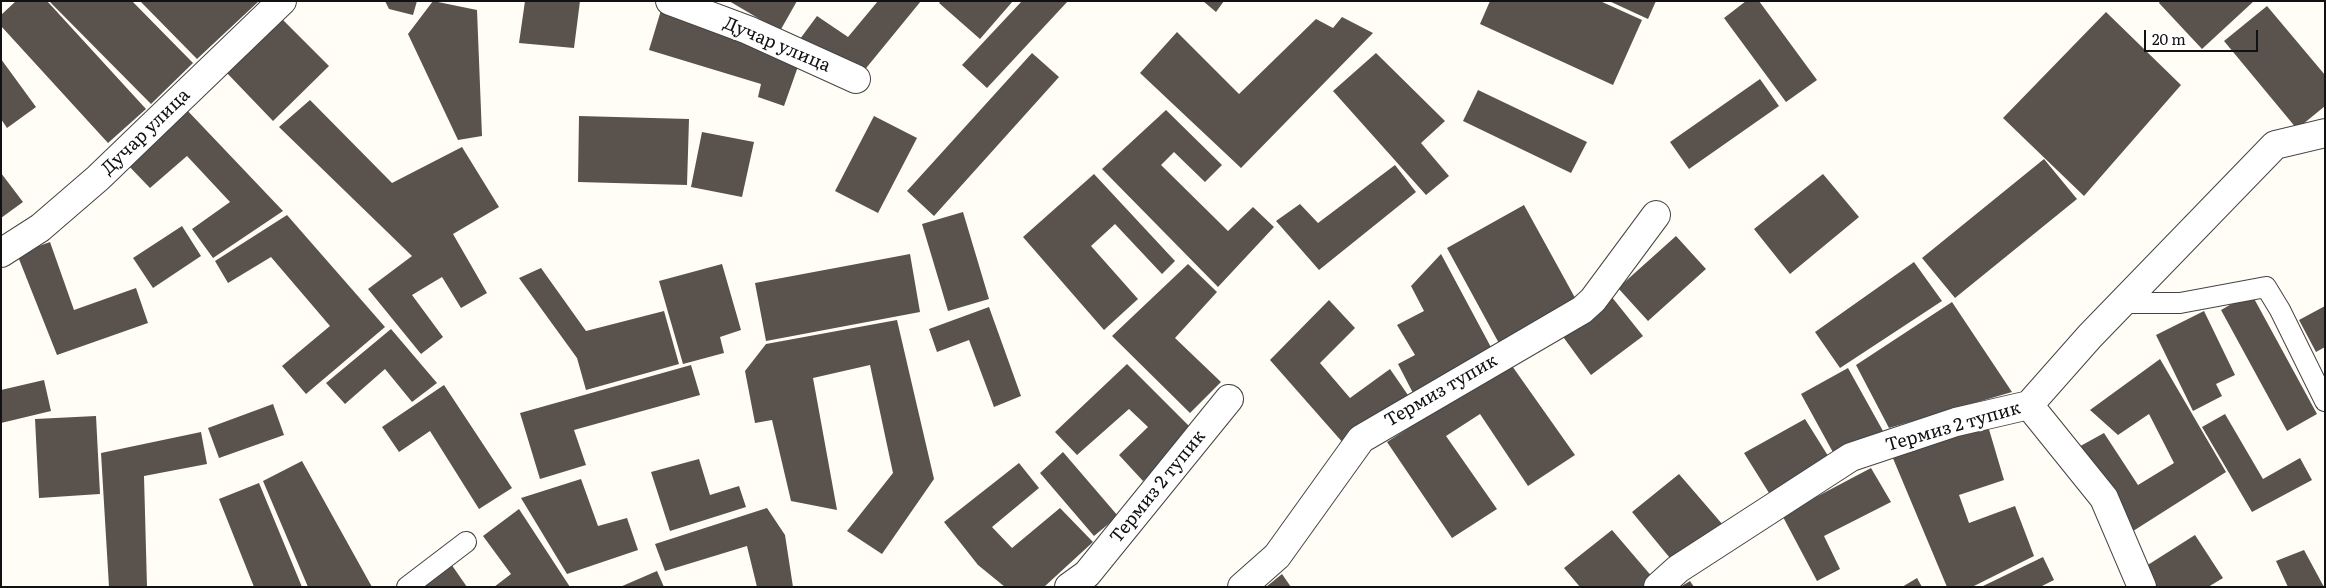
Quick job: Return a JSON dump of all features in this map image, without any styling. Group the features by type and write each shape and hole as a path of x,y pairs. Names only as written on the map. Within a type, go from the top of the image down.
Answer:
{"street":[{"name":"Дучар улица","path":"1,253 40,228 98,178 282,1"},
{"name":"Дучар улица","path":"670,1 748,30 856,79"},
{"name":"Термиз 2 тупик","path":"1658,587 1678,570 1851,457 1956,422 2029,405 2090,336 2276,145 2325,133"},
{"name":"Термиз тупик","path":"1242,587 1278,556 1361,439 1582,310 1593,300 1656,215"},
{"name":"Термиз 2 тупик","path":"1085,583 1230,399"},
{"path":"2029,405 2104,498 2142,587"}],"lane":[{"path":"2122,303 2180,303 2266,287 2280,310 2325,401"},
{"path":"407,587 466,542"}],"building":[{"path":"16,1 47,1 146,109 108,143 1,26 1,15"},
{"path":"49,1 132,1 193,63 151,104"},
{"path":"140,1 259,1 197,59"},
{"path":"385,1 417,1 413,15 389,9"},
{"path":"433,1 477,10 482,136 458,140 408,34"},
{"path":"525,1 580,1 574,48 519,43"},
{"path":"729,1 797,1 780,31"},
{"path":"878,1 921,1 858,78 800,39 817,16 848,37"},
{"path":"941,1 1013,1 980,39 939,3"},
{"path":"1022,1 1068,1 987,88 962,65"},
{"path":"1203,1 1224,1 1216,12"},
{"path":"1490,1 1600,1 1642,20 1613,85 1480,24"},
{"path":"1609,1 1656,1 1648,19"},
{"path":"1746,1 1759,1 1817,80 1786,102 1724,18"},
{"path":"2160,1 2254,1 2202,49 2159,3"},
{"path":"2267,6 2325,75 2325,106 2297,129 2224,41"},
{"path":"662,7 801,58 784,106 758,97 761,84 649,50"},
{"path":"2106,12 2181,85 2084,196 2003,118"},
{"path":"280,17 329,66 273,121 225,71"},
{"path":"1342,17 1373,33 1241,168 1140,73 1177,32 1239,94 1316,19 1333,28"},
{"path":"1032,53 1059,77 934,216 907,191"},
{"path":"1376,53 1445,121 1421,143 1449,176 1426,195 1333,91"},
{"path":"1,59 36,107 7,128 1,119"},
{"path":"1760,79 1779,106 1689,169 1670,142"},
{"path":"1478,90 1587,142 1571,173 1463,121"},
{"path":"310,100 392,183 462,147 499,207 453,234 487,293 461,308 442,277 412,295 443,337 421,354 368,289 412,256 279,127"},
{"path":"185,108 283,211 213,258 192,229 230,202 187,156 150,188 124,161"},
{"path":"1166,110 1222,165 1205,182 1174,152 1161,165 1228,231 1253,207 1274,227 1218,287 1102,169"},
{"path":"579,116 689,119 687,185 578,182"},
{"path":"874,116 917,138 878,213 835,191"},
{"path":"702,132 754,142 742,197 691,187"},
{"path":"2044,159 2077,199 1955,298 1922,258"},
{"path":"1395,165 1416,192 1319,270 1276,221 1300,204 1318,223"},
{"path":"1,173 23,202 1,218"},
{"path":"1094,174 1175,261 1162,274 1115,224 1091,246 1138,299 1104,330 1023,237"},
{"path":"1823,174 1859,217 1790,274 1754,229"},
{"path":"1524,205 1579,305 1501,347 1447,248"},
{"path":"963,212 989,299 948,311 922,224"},
{"path":"287,215 385,327 306,394 282,366 330,326 271,257 228,283 215,261"},
{"path":"182,226 201,256 153,288 133,258"},
{"path":"1676,236 1706,269 1648,321 1618,288"},
{"path":"50,242 74,310 136,288 148,323 57,355 17,254"},
{"path":"910,254 920,312 766,341 755,283"},
{"path":"1441,254 1493,351 1414,395 1398,364 1415,355 1397,325 1424,311 1411,286"},
{"path":"1914,262 1942,301 1840,368 1815,332"},
{"path":"722,264 741,330 720,337 724,353 683,364 659,281"},
{"path":"1188,264 1217,292 1175,338 1221,382 1190,413 1112,336"},
{"path":"541,268 586,331 664,311 679,364 586,390 577,358 519,278"},
{"path":"2251,293 2317,414 2287,431 2221,310"},
{"path":"1611,296 1643,336 1591,375 1561,334"},
{"path":"1329,300 1355,328 1320,363 1350,398 1390,369 1410,398 1344,444 1270,360"},
{"path":"1952,302 2012,392 1889,428 1856,365"},
{"path":"2325,306 2325,347 2316,352 2299,320"},
{"path":"989,307 1021,396 994,407 969,340 937,352 929,329"},
{"path":"2204,311 2235,375 2216,384 2222,396 2193,411 2156,335"},
{"path":"897,320 934,479 882,554 847,531 893,473 870,365 813,378 837,510 791,501 772,420 755,423 745,371 766,344"},
{"path":"391,329 437,383 412,402 385,369 345,404 326,383"},
{"path":"2160,359 2226,472 2130,533 2075,449 2104,433 2138,485 2174,463 2149,414 2118,435 2090,410"},
{"path":"1510,363 1575,455 1528,486 1480,414 1446,436 1497,509 1452,538 1387,442"},
{"path":"1127,364 1194,431 1143,481 1119,455 1148,427 1129,409 1077,455 1055,432"},
{"path":"691,365 700,395 574,430 586,465 540,479 520,413"},
{"path":"1848,368 1883,431 1835,456 1801,394"},
{"path":"44,380 51,411 1,423 1,390"},
{"path":"444,385 512,488 479,509 430,431 399,452 382,427"},
{"path":"273,404 284,435 219,458 208,428"},
{"path":"2225,414 2263,479 2300,458 2312,480 2252,512 2202,427"},
{"path":"96,416 100,494 39,498 35,419"},
{"path":"1805,419 1830,459 1769,493 1744,453"},
{"path":"1988,426 2004,480 1959,495 1969,523 2015,506 2034,556 1972,587 1947,587 1892,456"},
{"path":"201,432 207,464 144,476 147,587 109,587 101,453"},
{"path":"1063,452 1118,516 1094,536 1040,473"},
{"path":"699,459 710,495 739,486 746,507 670,531 651,472"},
{"path":"302,461 372,587 308,587 263,481"},
{"path":"1019,463 1039,488 992,527 1012,548 1060,508 1093,542 1044,587 1005,587 978,565 944,522"},
{"path":"1871,468 1891,502 1824,536 1840,569 1817,581 1782,515"},
{"path":"1679,474 1723,525 1674,563 1632,512"},
{"path":"581,479 598,526 627,518 638,550 567,574 521,498"},
{"path":"259,483 302,587 254,587 219,499"},
{"path":"767,508 785,535 793,587 757,587 747,546 665,571 655,544"},
{"path":"519,509 570,587 494,587 511,574 483,536"},
{"path":"1612,530 1654,579 1645,587 1580,587 1564,568"},
{"path":"2195,535 2223,578 2208,587 2156,587 2143,568"},
{"path":"2304,550 2324,587 2288,587 2276,561"},
{"path":"2043,557 2054,580 2040,587 1981,587"},
{"path":"449,561 467,587 420,587"},
{"path":"657,571 664,587 620,587"},
{"path":"1282,574 1291,587 1266,587"},
{"path":"1917,578 1922,587 1902,587"},
{"path":"1690,581 1694,587 1680,587"}]}
